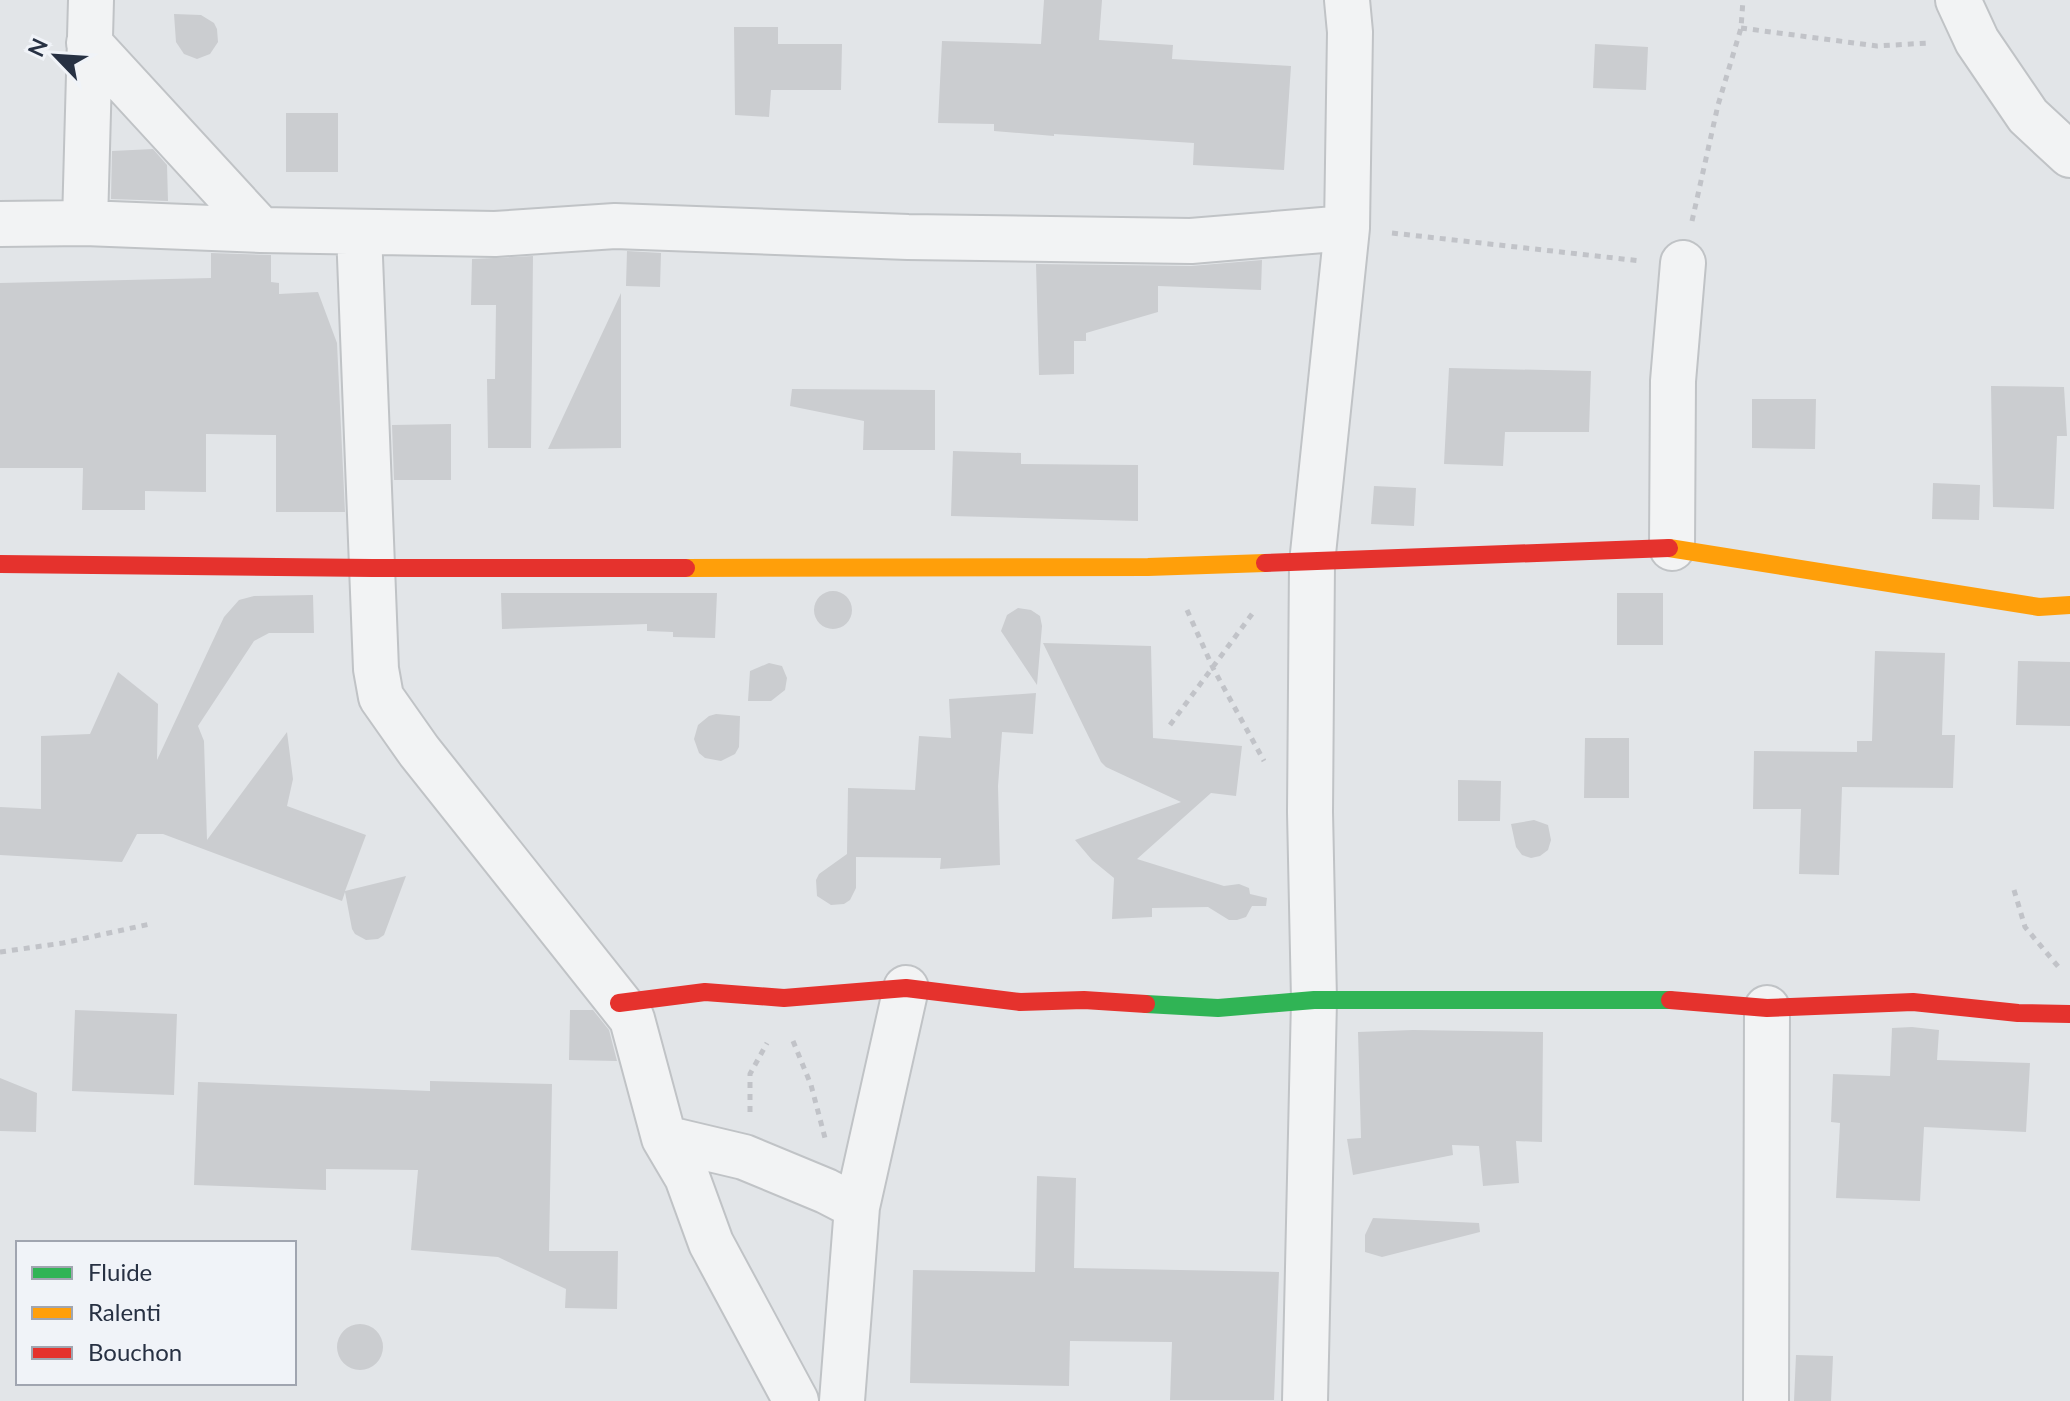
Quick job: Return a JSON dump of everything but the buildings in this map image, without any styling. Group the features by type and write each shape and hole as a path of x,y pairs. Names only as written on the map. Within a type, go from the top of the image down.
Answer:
{"street":[{"path":"85,223 91,0"},
{"path":"1305,1401 1314,1000 1310,812 1296,563 1347,228 1350,32 1347,0"},
{"path":"1958,0 1977,41 2028,116 2070,155"},
{"path":"89,43 261,230"},
{"path":"0,224 85,223 495,234 615,226 908,237 1191,241 1347,228"},
{"path":"359,232 376,669 381,697 419,751 632,1019 664,1138 687,1177 711,1243 796,1401"},
{"path":"1672,548 1673,381 1683,263"},
{"path":"0,564 372,568 1148,567 1672,548 2039,607 2070,605"},
{"path":"619,1003 705,992 783,1006 906,988 1020,1002 1084,1000 1218,1008 1314,1000 1654,999 1767,1008 1913,1002 2018,1013 2070,1014"},
{"path":"842,1401 841,1199 906,988"},
{"path":"1766,1401 1767,1008"},
{"path":"664,1138 744,1157 841,1199"}],"path":[{"path":"1347,228 1627,260 1683,263 1718,105 1741,28 1743,0"},
{"path":"1741,28 1877,46 1977,41"},
{"path":"1170,725 1258,606 1296,563"},
{"path":"1148,567 1183,603 1213,668 1267,766 1310,812"},
{"path":"2014,890 2025,927 2070,979"},
{"path":"0,952 63,943 150,924"},
{"path":"754,1122 749,1111 750,1074 783,1006"},
{"path":"783,1006 811,1085 841,1199"}],"traffic: fast":[{"path":"1146,1004 1218,1008 1314,1000 1670,1000"}],"traffic: slow":[{"path":"1669,548 2039,607 2070,605"},
{"path":"686,568 1148,567 1265,563"}],"traffic: jam":[{"path":"1265,563 1669,548"},
{"path":"0,564 686,568"},
{"path":"619,1003 705,992 784,998 906,988 1020,1002 1084,1000 1146,1004"},
{"path":"1670,1000 1767,1008 1913,1002 2018,1013 2070,1014"}]}
